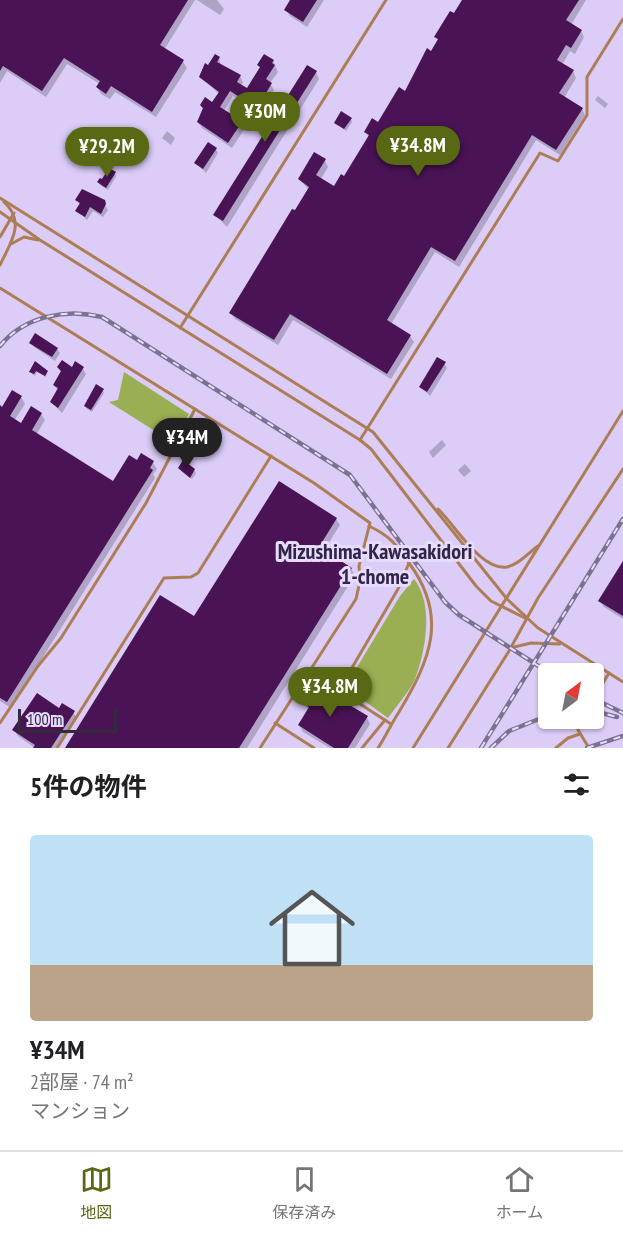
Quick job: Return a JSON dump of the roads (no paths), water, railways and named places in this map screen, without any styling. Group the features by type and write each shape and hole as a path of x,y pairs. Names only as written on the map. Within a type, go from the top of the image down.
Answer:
{"lane":[{"path":"180,328 386,0"},
{"path":"360,440 540,153 558,161 587,115 587,77 623,19"},
{"path":"0,199 367,428 385,443 507,599 526,619"},
{"path":"0,199 14,213 16,222 9,247 0,265"},
{"path":"0,237 17,209"},
{"path":"0,212 40,240 360,440 371,450 476,586 502,608 526,619 623,682"},
{"path":"9,247 19,238 40,240"},
{"path":"0,288 271,456 350,507 370,523 358,566 360,581 356,599 260,748"},
{"path":"0,723 61,638 146,503 195,409"},
{"path":"413,748 623,411"},
{"path":"57,748 164,578 191,577 198,573 271,456"},
{"path":"448,748 526,619 623,469"},
{"path":"430,502 476,552 497,567 509,567 541,544"},
{"path":"369,526 390,537 418,574 432,614 432,632 425,665 378,748"},
{"path":"339,690 383,617 409,563"},
{"path":"510,648 531,644 562,644"},
{"path":"309,671 391,724"},
{"path":"604,681 609,673"},
{"path":"362,748 385,720"},
{"path":"275,723 314,748"},
{"path":"578,729 589,748"},
{"path":"556,748 568,738 580,734"}],"railway":[{"path":"0,346 21,328 47,317 61,314 89,314 102,317 350,475 445,602 459,615 538,666"},
{"path":"481,748 623,519"},
{"path":"604,704 623,713"},
{"path":"604,714 617,717"},
{"path":"491,748 509,731 538,719"},
{"path":"587,748 623,736"}],"district":[{"name":"Mizushima-Kawasakidori 1-chome","path":"375,564"}]}
